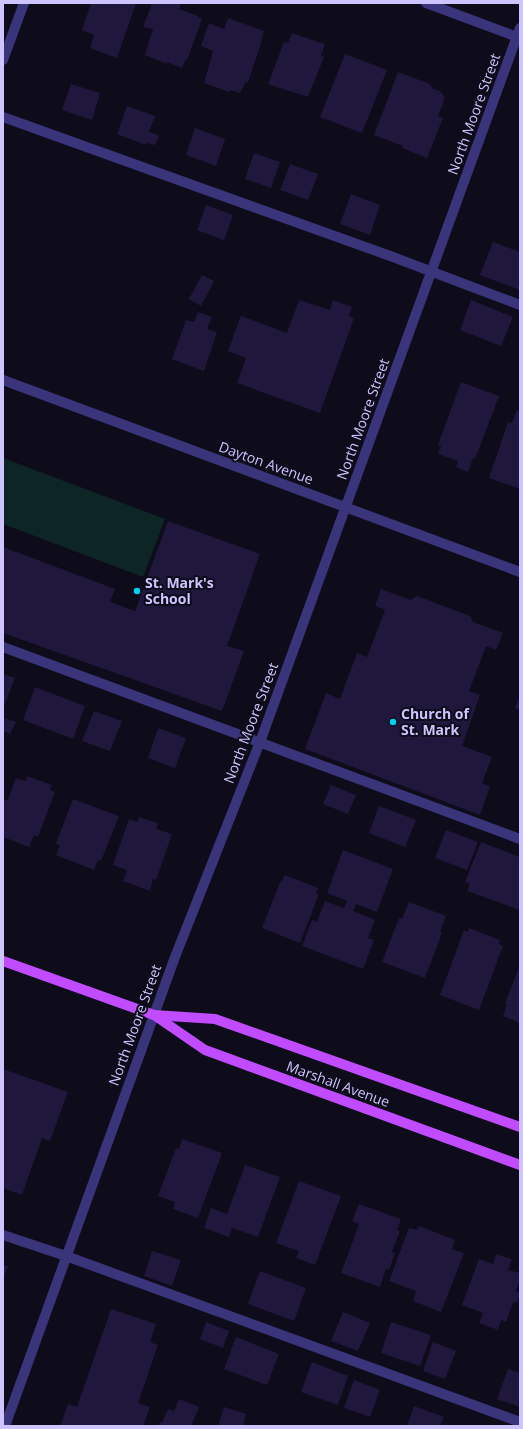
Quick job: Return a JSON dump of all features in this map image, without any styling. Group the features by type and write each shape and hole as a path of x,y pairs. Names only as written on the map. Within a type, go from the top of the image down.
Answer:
{"main road":[{"name":"Marshall Avenue","path":"3,961 154,1015 205,1050 520,1165"},
{"name":"Marshall Avenue","path":"154,1015 215,1019 520,1127"}],"street":[{"path":"3,60 24,3"},
{"path":"426,3 519,34"},
{"name":"North Moore Street","path":"5,1426 175,957 260,742 431,271 519,34"},
{"path":"3,117 520,304"},
{"name":"Dayton Avenue","path":"3,380 520,572"},
{"path":"3,647 520,839"},
{"path":"3,1235 66,1256 520,1422"}],"green space":[{"path":"3,458 165,519 143,577 3,524"}],"building":[{"path":"91,3 136,3 117,58 90,48 94,35 82,30"},
{"path":"152,3 181,3 179,9 202,19 187,60 185,60 182,68 145,55 153,29 143,27"},
{"path":"228,18 264,31 248,82 246,82 240,93 230,90 229,92 204,83 213,51 201,46 209,23 224,29"},
{"path":"292,33 325,44 321,56 324,57 308,97 268,84 284,42 288,43"},
{"path":"345,54 387,70 362,133 320,117"},
{"path":"398,72 430,84 433,89 440,91 444,96 444,101 438,116 443,118 427,158 402,148 403,146 374,135"},
{"path":"71,84 100,93 92,120 62,110"},
{"path":"127,106 155,116 149,132 159,135 155,145 147,143 146,145 117,134"},
{"path":"195,128 225,139 216,166 186,155"},
{"path":"254,153 280,162 271,188 245,179"},
{"path":"290,164 318,174 308,200 280,190"},
{"path":"351,194 380,205 370,235 340,224"},
{"path":"206,205 233,215 224,240 197,230"},
{"path":"493,242 520,252 520,290 480,275"},
{"path":"202,275 214,281 201,306 189,299"},
{"path":"299,300 330,310 333,300 352,307 349,316 354,318 320,413 237,383 246,358 228,351 241,316 287,333"},
{"path":"471,300 513,317 501,346 460,330"},
{"path":"198,312 212,317 207,329 217,332 204,371 172,359 186,320 194,322"},
{"path":"461,382 499,396 475,459 473,458 468,472 456,467 458,461 438,454 441,446 438,445"},
{"path":"517,410 520,411 520,489 489,478 508,422 512,423"},
{"path":"168,521 260,554 227,646 244,651 222,711 3,633 3,547 115,589 110,602 135,611"},
{"name":"Church of St. Mark","path":"381,589 411,600 417,596 470,616 473,622 503,633 496,650 486,646 469,691 480,695 462,746 492,757 482,783 490,786 480,815 305,749 326,693 340,699 357,653 367,657 385,610 375,606"},
{"path":"3,674 15,678 4,706 3,705"},
{"path":"35,687 85,706 73,739 23,720"},
{"path":"520,696 520,710 515,708"},
{"path":"94,711 122,721 110,751 82,741"},
{"path":"5,718 16,722 10,734 3,731 3,723"},
{"path":"158,728 186,738 175,768 148,758"},
{"path":"27,776 52,785 50,790 55,792 38,837 34,835 29,847 3,837 3,799 8,800 16,778 26,781"},
{"path":"331,785 356,795 348,814 323,804"},
{"path":"73,799 119,816 101,861 98,860 94,870 56,855 60,845 56,844"},
{"path":"379,806 416,820 405,847 369,833"},
{"path":"139,817 158,823 156,829 172,834 156,880 153,879 150,891 123,881 127,870 113,865 129,819 137,822"},
{"path":"446,830 478,842 467,870 435,858"},
{"path":"481,842 520,857 520,910 467,891 470,884 465,882"},
{"path":"343,850 393,869 377,912 356,904 353,911 375,920 368,938 374,940 363,969 302,946 312,920 317,922 325,901 344,908 347,901 327,893"},
{"path":"285,875 318,888 316,894 319,894 300,943 262,928 281,880 282,881"},
{"path":"409,902 446,916 440,932 442,933 425,978 382,962 399,918 402,919"},
{"path":"469,928 500,940 499,944 503,946 479,1010 440,995 464,930 468,932"},
{"path":"520,965 520,1023 503,1016 507,1004 505,1003"},
{"path":"3,1069 68,1092 50,1141 42,1138 22,1195 3,1188"},
{"path":"182,1139 222,1153 198,1218 173,1209 175,1202 158,1196 176,1148 179,1149"},
{"path":"245,1165 280,1177 258,1237 232,1228 229,1237 204,1228 211,1208 227,1214"},
{"path":"299,1181 341,1196 315,1265 296,1258 299,1251 276,1243"},
{"path":"359,1204 401,1219 397,1230 400,1231 392,1252 395,1253 389,1270 386,1269 380,1287 341,1273 359,1224 352,1221"},
{"path":"419,1226 455,1240 452,1249 464,1253 441,1312 413,1301 416,1291 389,1281 409,1228 417,1230"},
{"path":"152,1251 181,1260 172,1286 144,1276"},
{"path":"496,1254 512,1259 508,1270 520,1273 520,1279 516,1291 520,1294 517,1302 513,1303 506,1322 501,1320 498,1330 479,1323 483,1313 462,1305 479,1259 493,1264"},
{"path":"3,1265 8,1266 3,1279"},
{"path":"260,1271 306,1288 294,1321 248,1304"},
{"path":"111,1309 156,1324 150,1342 158,1345 138,1403 150,1407 143,1426 60,1426 68,1404 77,1407"},
{"path":"343,1312 370,1323 358,1351 331,1341"},
{"path":"206,1322 229,1331 223,1348 200,1339"},
{"path":"391,1322 431,1335 420,1366 381,1353"},
{"path":"236,1337 279,1354 267,1385 224,1369"},
{"path":"433,1342 456,1351 445,1379 423,1371"},
{"path":"312,1362 348,1376 338,1405 301,1392"},
{"path":"508,1369 520,1373 520,1407 497,1399"},
{"path":"354,1380 380,1390 370,1417 344,1408"},
{"path":"179,1399 199,1407 191,1426 158,1426 160,1422 162,1423 168,1409 174,1411"},
{"path":"414,1406 444,1417 440,1426 407,1426"},
{"path":"224,1407 246,1414 243,1426 218,1426"}],"place":[{"name":"St. Mark's School","path":"137,591"},
{"name":"Church of St. Mark","path":"393,722"}]}
